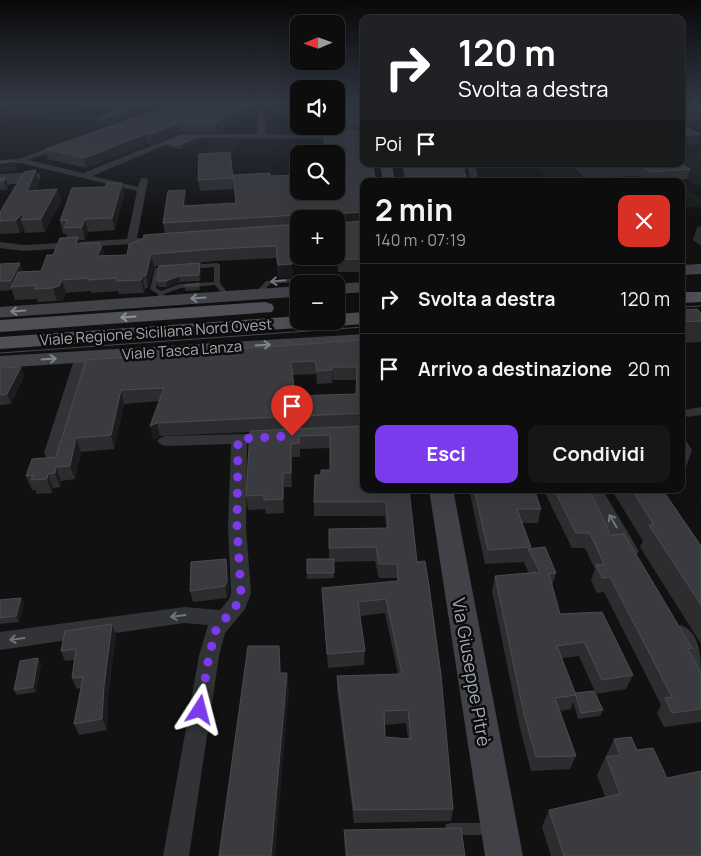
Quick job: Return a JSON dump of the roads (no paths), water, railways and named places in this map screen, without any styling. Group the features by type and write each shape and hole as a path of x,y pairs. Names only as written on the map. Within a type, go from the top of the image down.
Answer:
{"main road":[{"path":"685,282 701,282"},
{"path":"345,298 360,291"},
{"path":"685,298 701,297"},
{"name":"Viale Regione Siciliana Nord Ovest","path":"0,326 290,307"},
{"path":"345,319 360,318"},
{"name":"Viale Regione Siciliana Nord Ovest","path":"0,343 290,323"}],"street":[{"path":"20,161 72,142"},
{"path":"84,176 167,142"},
{"path":"0,162 20,161 142,190"},
{"path":"100,170 118,174"},
{"path":"0,177 36,175 37,178 0,183"},
{"path":"131,242 144,180 136,178"},
{"path":"0,245 24,248 170,239"},
{"path":"685,270 701,269"},
{"path":"345,289 360,290"},
{"name":"Viale Regione Siciliana Nord Ovest","path":"0,312 161,297 290,292"},
{"name":"Viale Tasca Lanza","path":"0,362 360,339"},
{"path":"52,453 82,357"},
{"path":"165,441 258,438"},
{"path":"176,856 209,656 216,630 238,603 241,593 237,527 238,439"},
{"name":"Via Giuseppe Pitrè","path":"442,493 502,843"},
{"path":"596,493 640,568"},
{"path":"0,641 184,615 226,620"},
{"path":"669,616 701,667"}],"lane":[{"path":"182,268 217,265 217,283 227,296"},
{"path":"174,268 157,269 153,289 161,297 180,286 217,283"},
{"path":"258,294 268,282 290,280"},
{"path":"685,446 688,450 685,459"},
{"path":"434,830 502,843"}],"tram line":[{"path":"685,274 701,273"},
{"path":"345,292 360,291"},
{"path":"0,317 290,297"},
{"path":"685,307 701,306"},
{"path":"0,353 360,327"}]}
